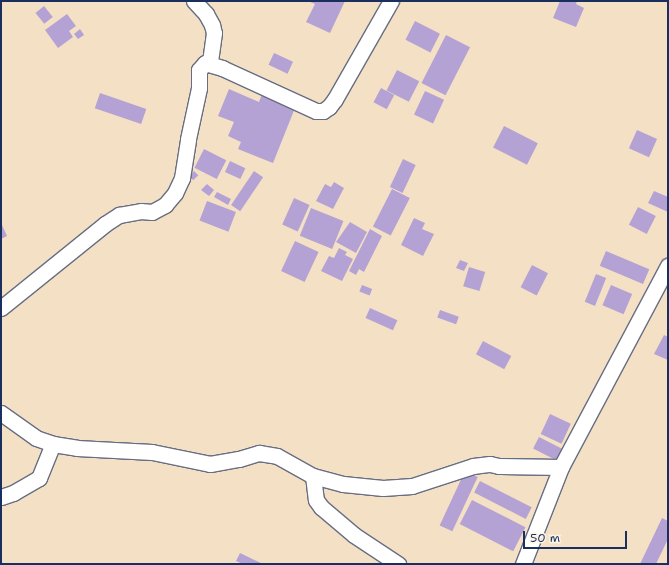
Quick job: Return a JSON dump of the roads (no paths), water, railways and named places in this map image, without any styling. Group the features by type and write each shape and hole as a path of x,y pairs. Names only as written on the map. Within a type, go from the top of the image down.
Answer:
{"street":[{"path":"194,1 206,14 212,25 214,33 210,63"},
{"path":"1,308 105,224 119,215 141,211 152,212 165,205 175,193 182,178 188,139 199,88 199,70 206,63 210,63 316,111 323,111 330,107 335,99 391,1"},
{"path":"522,564 561,467 668,266"},
{"path":"1,413 36,438 53,444 77,448 152,452 210,464 239,459 260,453 278,456 313,476 343,484 383,488 412,486 473,466 490,464 499,466 561,467"},
{"path":"1,497 13,493 39,478 53,444"},
{"path":"313,476 316,500 321,507 354,535 398,564"}]}
